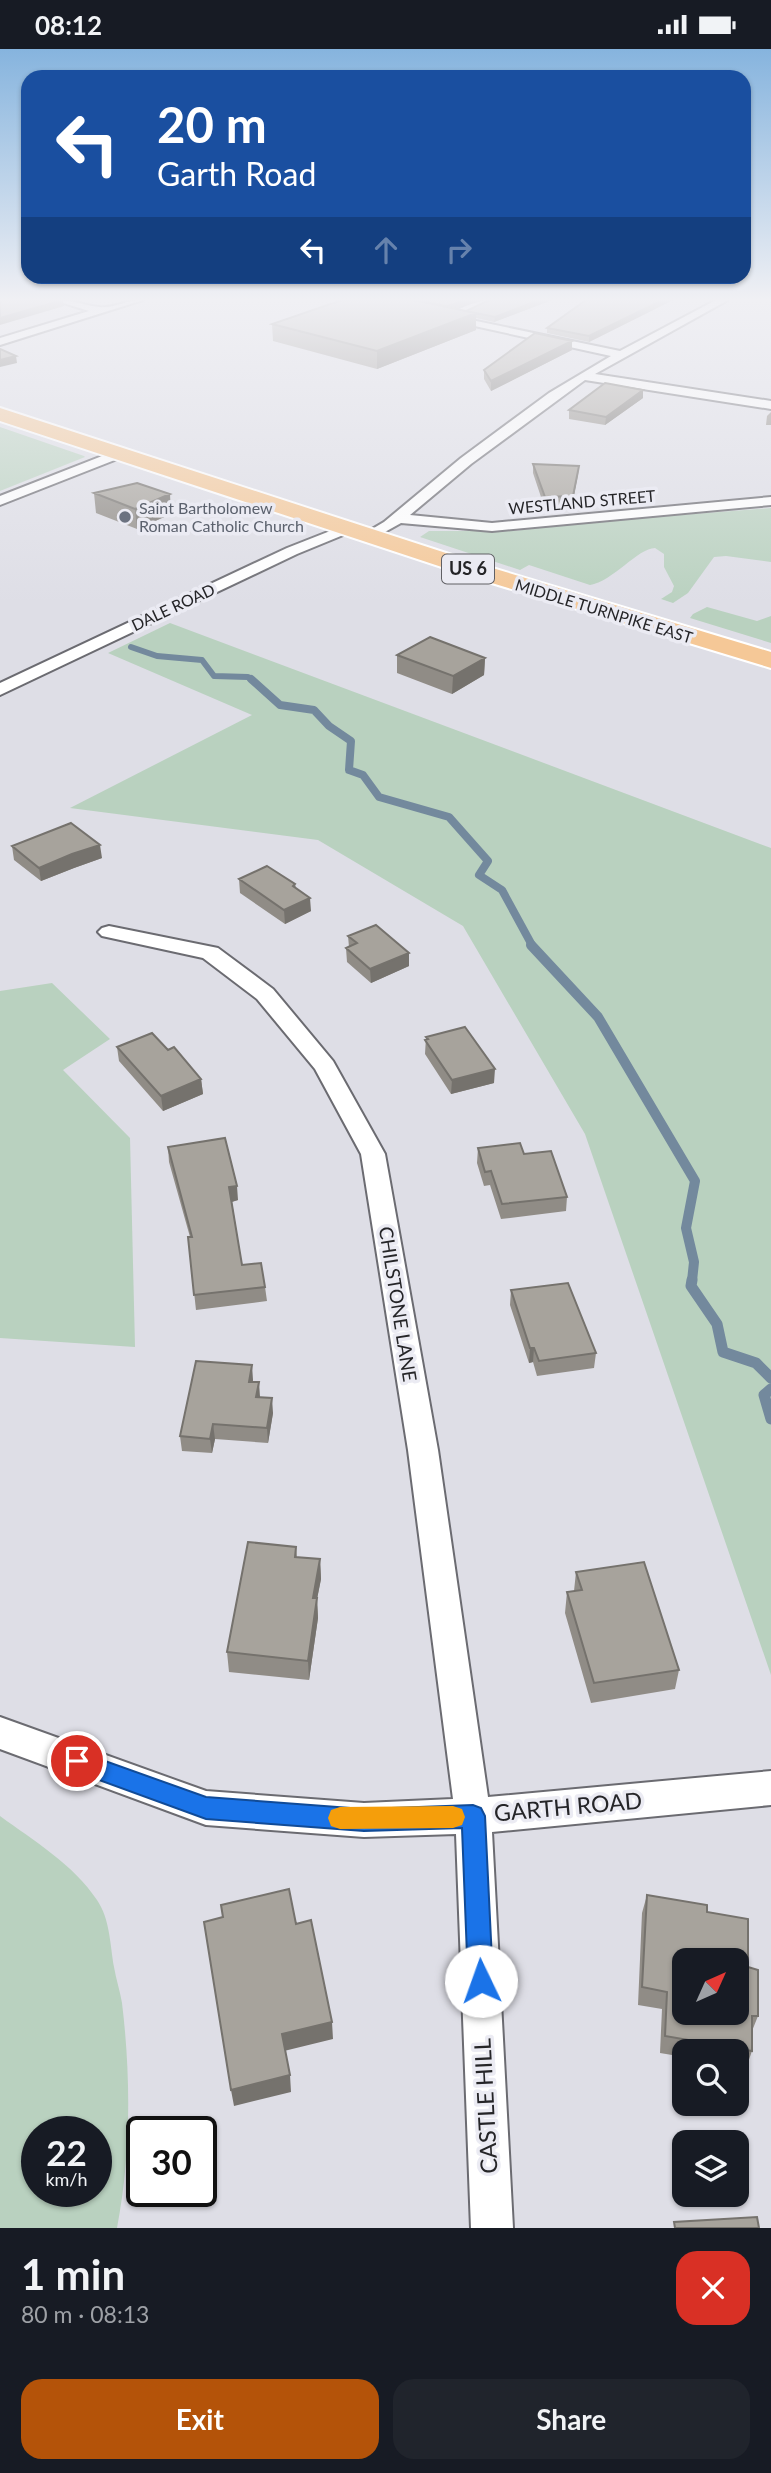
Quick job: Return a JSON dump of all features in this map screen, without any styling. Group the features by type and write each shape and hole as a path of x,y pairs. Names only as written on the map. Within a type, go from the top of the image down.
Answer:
{"main road":[{"name":"MIDDLE TURNPIKE EAST","path":"0,414 643,624 771,660"}],"street":[{"name":"DALE ROAD","path":"0,690 292,551 397,518 546,402"},
{"path":"750,402 771,405"},
{"path":"0,501 120,453"},
{"name":"WESTLAND STREET","path":"397,518 492,527 771,501"},
{"name":"CHILSTONE LANE","path":"109,932 211,953 265,994 325,1066 373,1154 423,1450 473,1816"},
{"name":"GARTH ROAD","path":"0,1733 206,1808 364,1820 473,1816 771,1788"},
{"name":"CASTLE HILL","path":"473,1816 492,2228"}],"green space":[{"path":"0,427 84,456 85,457 0,491"},
{"path":"771,508 771,562 714,557 688,593 673,603 661,599 672,592 674,586 664,567 664,554 655,548 648,549 607,578 590,585 529,565 520,570 420,537 429,531 514,531 578,523"},
{"path":"707,607 757,621 771,616 771,643 690,618"},
{"path":"170,623 771,848 771,1675 585,1134 463,926 318,840 70,808 252,715 108,653"},
{"path":"52,983 110,1039 63,1070 130,1138 135,1347 0,1338 0,991"},
{"path":"0,1816 76,1875 97,1900 107,1923 122,2003 127,2059 126,2158 117,2228 0,2228"}],"building":[{"path":"580,402 627,402 606,417 569,410"},
{"path":"533,464 579,466 573,496 545,497"},
{"path":"137,483 170,494 135,509 94,493"},
{"path":"430,637 485,658 453,676 397,655"},
{"path":"71,823 100,845 39,868 12,846"},
{"path":"267,866 295,884 293,886 310,898 284,910 239,879"},
{"path":"376,925 409,953 370,969 346,948 357,943 348,936"},
{"path":"465,1027 495,1069 452,1080 425,1040 428,1039 426,1037"},
{"path":"152,1033 168,1050 174,1047 201,1079 161,1096 117,1047"},
{"path":"225,1138 237,1186 229,1187 242,1265 261,1263 265,1287 194,1295 188,1237 192,1237 168,1147"},
{"path":"520,1143 524,1154 551,1151 567,1197 502,1204 491,1171 485,1172 478,1148"},
{"path":"568,1283 596,1353 539,1361 534,1348 530,1348 511,1290"},
{"path":"196,1361 252,1365 249,1382 259,1382 256,1397 272,1398 267,1428 213,1424 210,1439 180,1436"},
{"path":"248,1542 296,1547 295,1557 320,1559 313,1598 317,1598 308,1661 227,1652"},
{"path":"644,1562 679,1670 594,1683 567,1592 582,1590 576,1572"},
{"path":"289,1889 296,1924 311,1920 332,2022 282,2034 290,2075 231,2090 204,1922 223,1917 221,1905"},
{"path":"647,1895 707,1905 707,1912 748,1919 748,1948 672,1948 672,2025 749,2025 749,1967 758,1970 758,2016 752,2016 752,2051 749,2050 749,2039 682,2039 665,2036 667,1992 642,1987"},
{"path":"757,2217 759,2228 675,2228 674,2222"}],"waterway":[{"path":"131,647 157,656 202,660 214,676 251,679"},
{"path":"251,679 280,705 314,710 329,726 351,741 349,770 363,775 379,797 449,817 488,861 479,875 502,890 533,947"},
{"path":"531,945 598,1017 695,1181 686,1228 694,1262 692,1281"},
{"path":"692,1280 691,1286 717,1324 723,1352 756,1363 771,1378"},
{"path":"771,1389 764,1395 771,1419"}],"slow traffic":[{"path":"340,1818 364,1820 453,1817"}],"place":[{"name":"Saint Bartholomew Roman Catholic Church","path":"125,517"}],"route":[{"path":"77,1761 206,1808 364,1820 473,1816 481,1981"}]}
